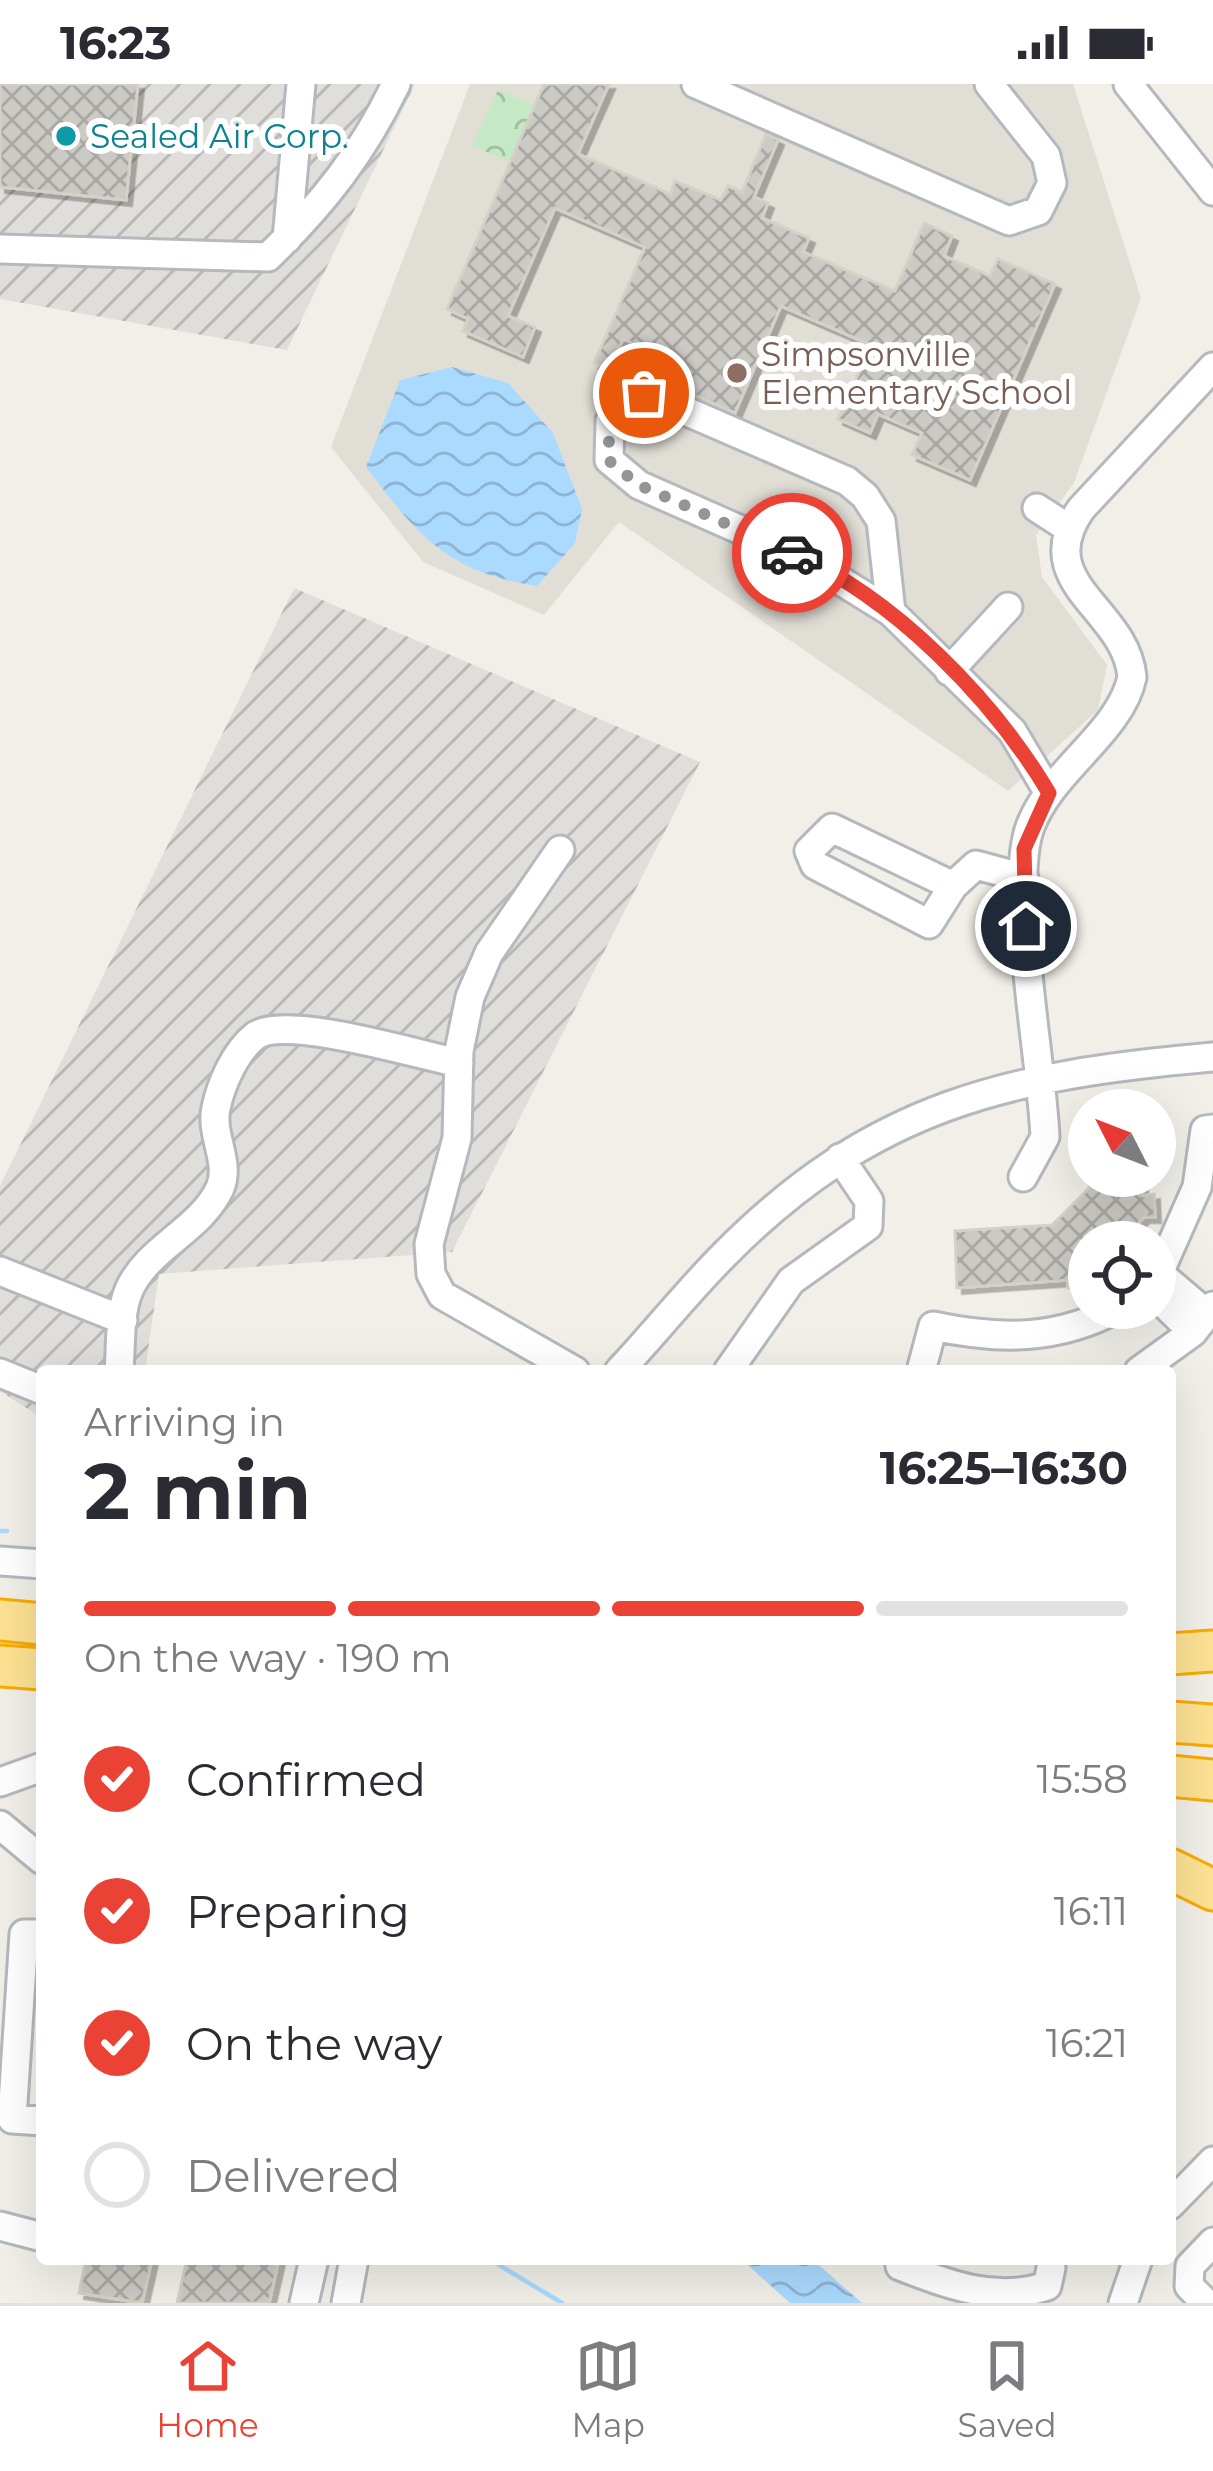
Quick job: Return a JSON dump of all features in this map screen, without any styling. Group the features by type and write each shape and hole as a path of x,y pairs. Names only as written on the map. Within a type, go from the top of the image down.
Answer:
{"highway":[{"path":"0,1620 36,1623"},
{"path":"1176,1654 1213,1651"},
{"path":"0,1666 36,1669"},
{"path":"1176,1722 1213,1725"},
{"path":"1176,1776 1213,1780"},
{"path":"1176,1873 1213,1890"}],"street":[{"path":"287,239 301,84"},
{"path":"0,249 268,257 328,198 372,134 396,84"},
{"path":"696,84 1010,221 1038,211 1052,183 1046,156 989,84"},
{"path":"1128,84 1213,191"},
{"path":"1023,1178 1045,1137 1024,878 1031,824 1049,793 1118,711 1132,677 1118,638 1066,567 1068,528 1213,367"},
{"path":"891,612 881,521 847,481 644,393 610,421 608,460 639,485 804,558 891,612 1012,731 1049,793"},
{"path":"1037,508 1068,528"},
{"path":"949,671 1008,607"},
{"path":"953,886 832,829 809,851 815,865 929,924 953,886 976,865 1024,878"},
{"path":"560,850 489,953 470,997 460,1063 457,1138 429,1244 431,1274 442,1295 564,1365"},
{"path":"119,1365 127,1292 139,1273 220,1187 224,1164 213,1126 217,1103 232,1064 256,1035 286,1026 460,1063"},
{"path":"624,1365 723,1256 782,1201 840,1158 959,1098 1042,1076 1213,1057"},
{"path":"1176,1237 1197,1186 1205,1130 1213,1129"},
{"path":"732,1365 791,1281 868,1226 869,1201 840,1158"},
{"path":"0,1271 123,1320"},
{"path":"1146,1365 1204,1317 1176,1297"},
{"path":"923,1365 933,1326 984,1337 1032,1338 1068,1325"},
{"path":"0,1373 36,1388"},
{"path":"0,1561 36,1564"},
{"path":"0,1782 36,1769"},
{"path":"0,1825 36,1854"},
{"path":"36,1934 24,1934 12,2119 36,2121"},
{"path":"1176,2199 1213,2161"},
{"path":"0,2226 36,2235"},
{"path":"1206,2303 1189,2286 1180,2261 1213,2242"},
{"path":"304,2303 313,2265"},
{"path":"346,2303 353,2265"},
{"path":"900,2266 989,2298 1026,2296 1047,2286 1050,2265"},
{"path":"1123,2303 1136,2265"}],"shaded area":[{"path":"0,84 415,84 287,350 0,299"},
{"name":"Simpsonville Elementary School","path":"470,84 1073,84 1141,298 1074,483 1036,535 1042,577 1107,665 1098,710 1008,791 619,522 544,615 423,562 331,447"},
{"path":"294,588 700,762 452,1252 159,1274 146,1365 36,1365 36,1414 0,1391 0,1186"}],"green space":[{"path":"498,90 536,105 511,162 472,146"}],"water":[{"path":"452,367 508,383 553,433 582,509 575,543 537,586 480,571 437,547 402,513 366,467 400,380"},
{"path":"748,2265 819,2265 862,2303 790,2303"}],"building":[{"name":"Sealed Air Corp.","path":"0,84 138,84 126,200 0,187"},
{"path":"544,84 609,84 578,154 670,194 675,181 721,200 728,186 742,192 766,134 778,140 754,197 768,203 762,218 809,238 803,252 895,291 924,223 952,236 944,256 990,276 998,259 1055,284 970,480 912,455 922,433 878,414 870,433 838,419 871,345 781,306 735,413 661,381 671,360 623,339 610,370 594,363 645,247 555,208 508,316 535,327 523,357 463,331 468,319 447,309"},
{"path":"1080,1197 1154,1197 1155,1217 1068,1221 1068,1280 957,1288 955,1231 1052,1225"},
{"path":"85,2265 151,2265 142,2303 79,2293"},
{"path":"186,2265 278,2265 269,2303 177,2303"}],"waterway":[{"path":"0,1531 7,1531"},
{"path":"499,2265 562,2303"}],"way so far":[{"path":"644,393 610,421 608,460 639,485 792,553"}],"place":[{"name":"Sealed Air Corp.","path":"66,136"},
{"name":"Simpsonville Elementary School","path":"737,373"}],"route":[{"path":"792,553 891,612 1012,731 1049,793 1031,824 1024,849 1026,926"}]}
